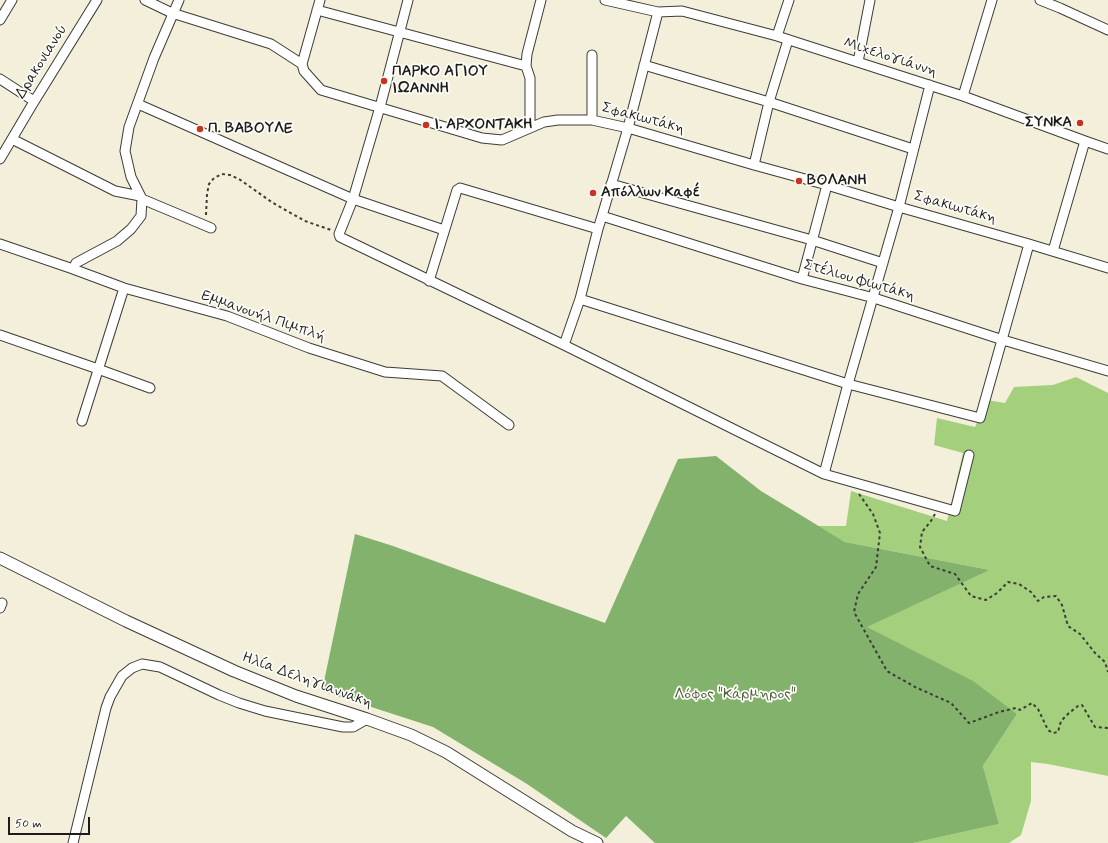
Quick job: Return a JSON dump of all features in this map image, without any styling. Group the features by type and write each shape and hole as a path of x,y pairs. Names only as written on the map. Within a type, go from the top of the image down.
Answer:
{"street":[{"path":"0,20 12,0"},
{"name":"Δρακονιανού","path":"0,159 97,0"},
{"name":"Σφακιωτάκη","path":"145,0 172,13 271,44 302,64 304,71 321,90 482,138 502,140 544,122 558,120 592,120 628,128 827,185 1108,268"},
{"path":"74,269 76,264 117,241 131,229 141,216 141,197 131,177 125,151 128,127 172,13 179,0"},
{"path":"302,64 320,0"},
{"path":"408,0 380,107 353,199 339,234 340,237 824,474 955,511 969,455"},
{"path":"530,127 530,78 526,66 532,34 541,0"},
{"name":"Μιχελογιάννη","path":"605,0 658,12 682,11 777,36 963,96 1108,149"},
{"path":"777,36 789,0"},
{"path":"858,62 870,0"},
{"path":"963,96 992,0"},
{"path":"1040,0 1108,30"},
{"path":"317,10 526,66"},
{"path":"564,346 580,299 598,229 628,128 658,12"},
{"path":"754,165 788,40"},
{"path":"592,55 592,120"},
{"path":"644,65 770,102 913,149"},
{"path":"0,79 34,101"},
{"path":"824,474 848,384 899,207 930,85"},
{"path":"138,104 353,199 444,230"},
{"path":"12,138 115,191 141,197 208,226"},
{"path":"1054,251 1085,141"},
{"path":"611,184 812,240 883,263"},
{"path":"802,279 827,185"},
{"path":"429,281 457,190 460,188 598,229"},
{"name":"Στέλιου Φιωτάκη","path":"602,216 802,279 874,298 1003,340 1108,371"},
{"name":"Εµµανουήλ Πιµπλή","path":"0,244 124,288 227,316 309,348 386,372 442,376 509,425"},
{"path":"580,299 848,384 980,418 1029,244"},
{"path":"82,421 124,288"},
{"path":"0,335 150,388"},
{"name":"Ηλία Δεληγιαννάκη","path":"0,558 126,621 234,671 296,696 411,735 446,752 572,831 597,843"},
{"path":"73,843 106,708 110,697 122,676 132,668 142,664 160,667 219,695 265,711 343,727 354,726 367,719"}],"path":[{"path":"208,226 207,194 209,184 214,178 222,174 230,175 239,179 251,189 273,203 305,221 339,234"},
{"path":"848,481 873,514 880,533 876,567 858,594 854,612 887,671 915,687 951,703 969,723 999,712 1016,708 1020,710 1032,703 1038,709 1048,730 1054,733 1058,732 1061,721 1078,706 1082,705 1095,727 1108,728"},
{"path":"939,507 931,521 922,532 920,547 930,566 955,574 971,596 986,600 997,593 1008,582 1019,584 1031,592 1038,601 1044,597 1056,596 1062,605 1068,626 1080,634 1095,653 1105,662 1108,672"}],"green space":[{"path":"1076,377 1108,393 1108,776 1031,762 1031,801 1021,835 1009,843 913,843 999,824 983,766 1017,714 866,627 990,570 845,542 818,526 846,526 851,491 947,521 963,453 934,445 937,418 975,427 987,400 1005,403 1014,387 1053,385"},
{"name":"Λόφος \"Κάρμηρος\"","path":"716,456 761,491 845,542 990,570 867,627 973,681 1017,714 983,766 999,824 913,843 655,843 626,816 606,838 527,784 433,727 322,691 355,534 393,546 605,623 678,459"}],"place":[{"name":"ΠΑΡΚΟ ΑΓΙΟΥ ΙΩΑΝΝΗ","path":"384,81"},
{"name":"ΣΥΝΚΑ","path":"1080,123"},
{"name":"Ι. ΑΡΧΟΝΤΑΚΗ","path":"426,125"},
{"name":"Π. ΒΑΒΟΥΛΕ","path":"200,129"},
{"name":"ΒΟΛΑΝΗ","path":"799,181"},
{"name":"Απόλλων Καφέ","path":"593,193"}]}
